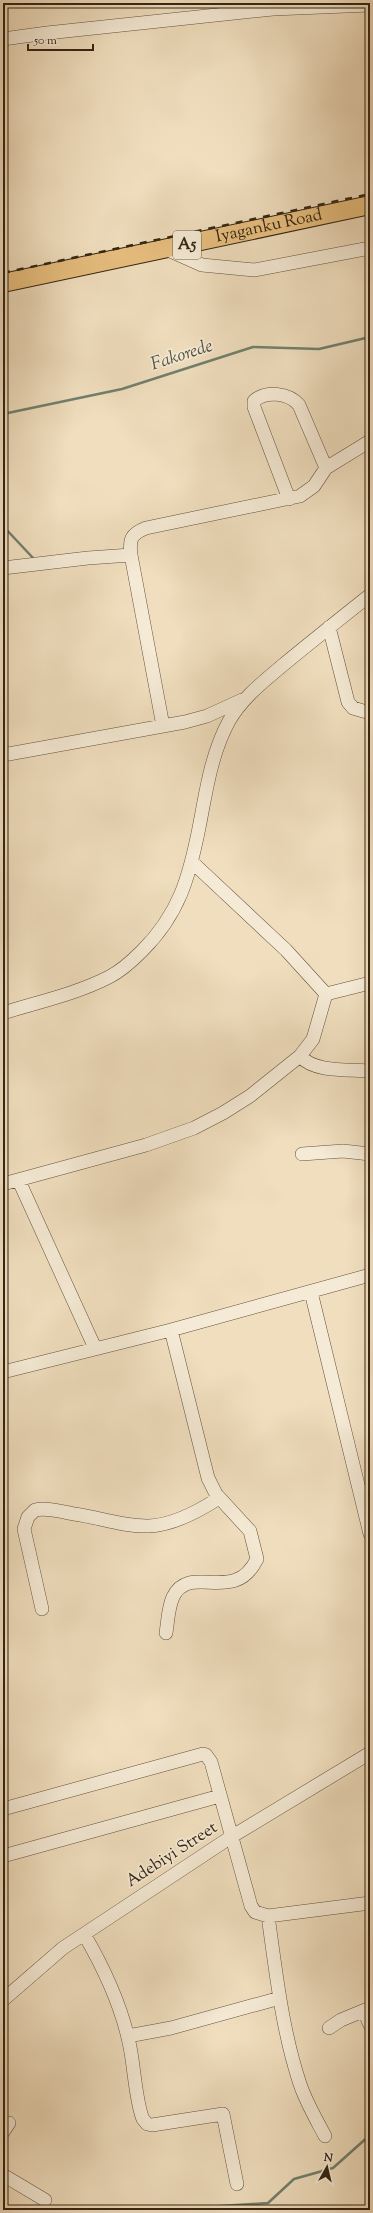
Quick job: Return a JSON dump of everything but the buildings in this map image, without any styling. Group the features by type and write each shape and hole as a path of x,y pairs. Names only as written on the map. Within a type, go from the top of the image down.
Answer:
{"highway":[{"name":"Iyaganku Road","path":"3,283 166,250 370,204"}],"street":[{"path":"3,39 272,6 370,5"},
{"path":"166,250 202,265 254,270 370,248"},
{"path":"289,500 254,407 254,401 257,398 262,395 282,395 294,398 300,405 326,468"},
{"path":"162,726 129,542 134,532 146,528 289,500 300,496 314,486 326,468 370,441"},
{"path":"3,568 88,558 131,555"},
{"path":"3,1013 93,985 122,969 156,937 168,922 192,862 216,751 230,719 244,700 329,627 370,595"},
{"path":"329,627 348,702 353,708 370,713"},
{"path":"3,755 162,726 207,716 244,700"},
{"path":"192,862 286,950 326,994"},
{"path":"326,994 370,983"},
{"path":"3,1184 19,1181 139,1147 194,1128 250,1096 300,1056 313,1039 326,994"},
{"path":"300,1056 305,1061 315,1066 370,1071"},
{"path":"302,1154 343,1151 370,1154"},
{"path":"19,1181 95,1348"},
{"path":"3,1372 171,1330 370,1275"},
{"path":"311,1292 370,1534"},
{"path":"166,1633 170,1605 179,1588 191,1582 218,1584 235,1581 249,1572 257,1559 250,1531 219,1498 208,1478 171,1330"},
{"path":"42,1609 24,1529 28,1517 35,1510 44,1509 148,1526 169,1523 187,1516 219,1498"},
{"name":"Adebiyi Street","path":"3,2000 34,1971 84,1934 231,1837 370,1753"},
{"path":"3,1809 203,1754 206,1755 212,1762 231,1837 251,1906 255,1912 268,1916 370,1903"},
{"path":"3,1856 220,1796"},
{"path":"268,1916 280,1998 300,2085 325,2136"},
{"path":"84,1934 99,1960 117,1997 128,2036 142,2115 146,2124 152,2125 223,2114 237,2184"},
{"path":"128,2036 171,2028 280,1998"},
{"path":"329,2028 341,2020 367,2009 370,2025"},
{"path":"3,2174 44,2200"}],"waterway":[{"name":"Fakorede","path":"3,414 122,389 253,347 319,349 370,337"},
{"path":"3,526 34,559"},
{"path":"185,2210 189,2208 268,2203 294,2179 333,2168 370,2135"}],"railway":[{"path":"3,273 370,194"}]}
